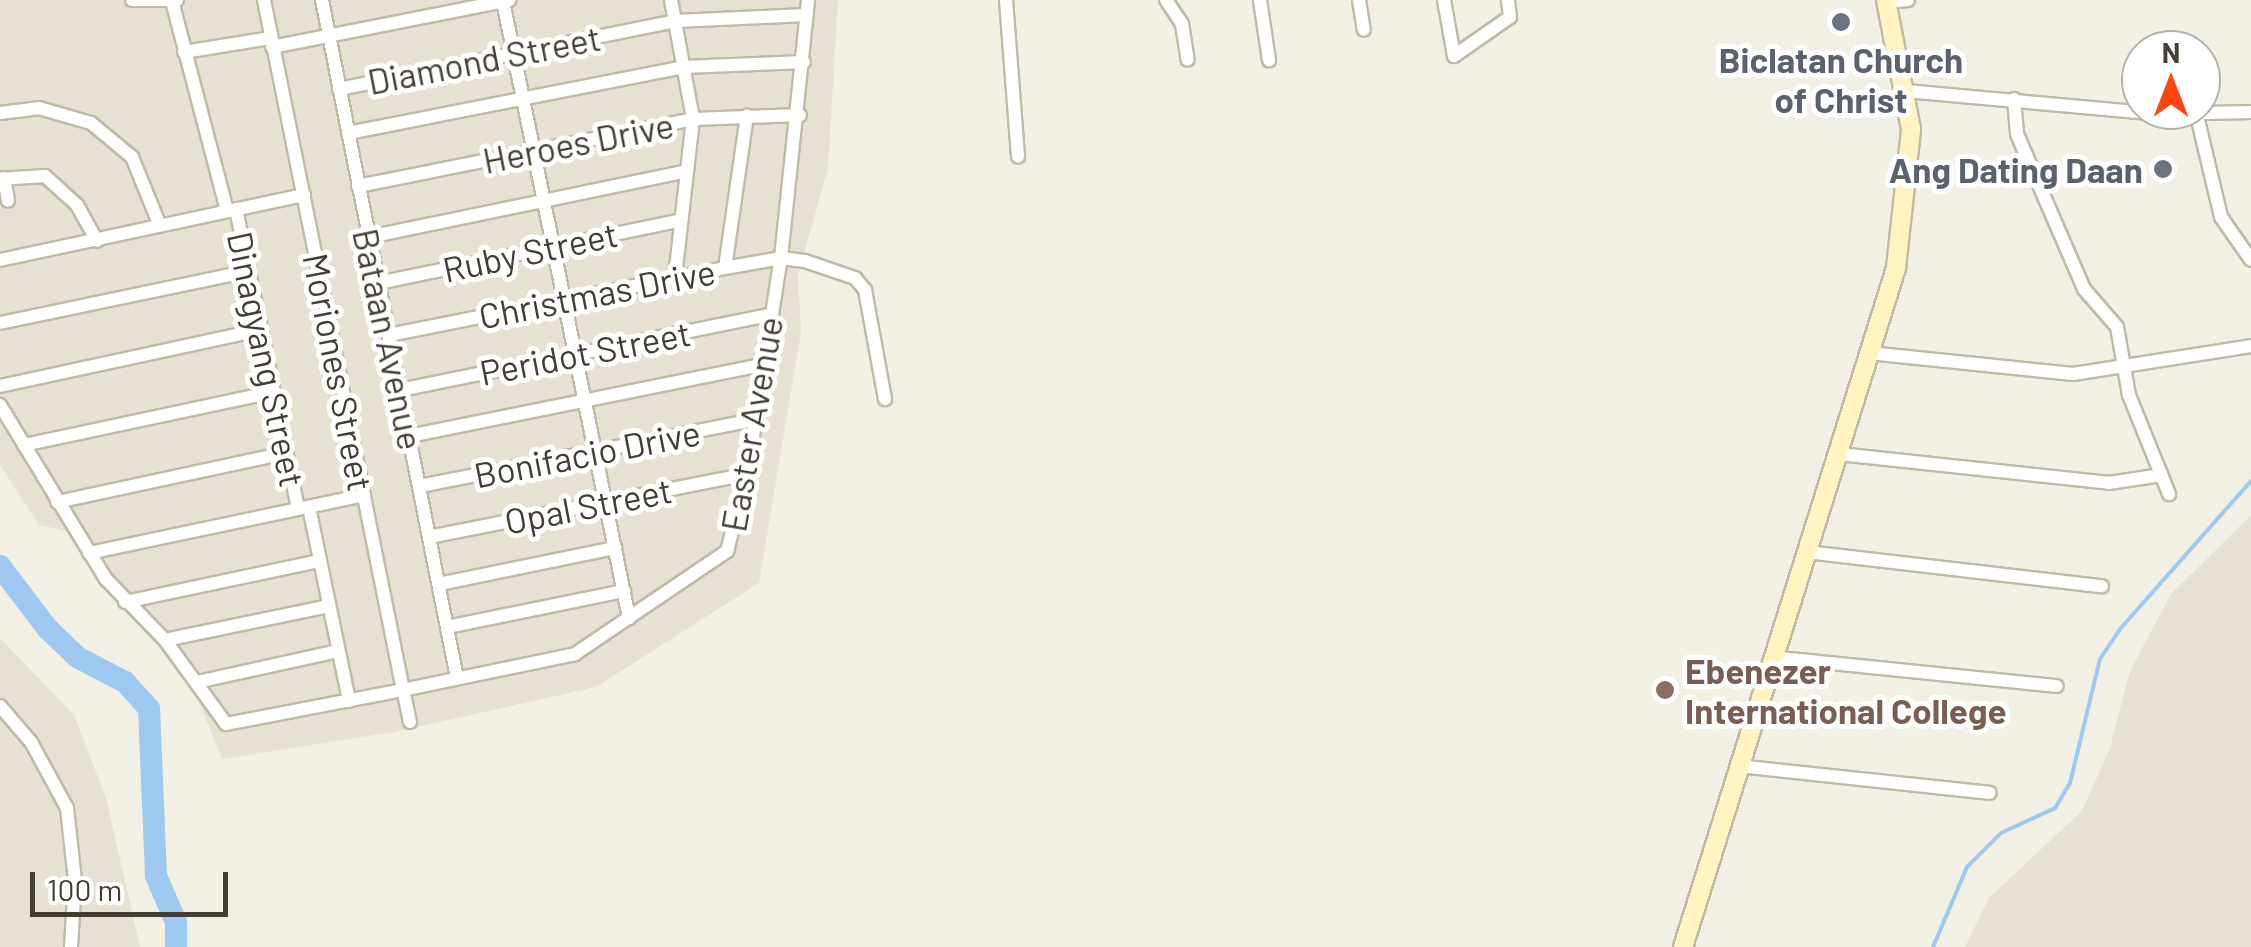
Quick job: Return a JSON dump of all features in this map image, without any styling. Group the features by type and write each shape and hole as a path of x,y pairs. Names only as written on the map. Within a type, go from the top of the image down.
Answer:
{"main road":[{"path":"1683,947 1771,657 1839,454 1907,204 1906,91 1886,1"}],"street":[{"path":"132,0 175,1"},
{"name":"Moriones Street","path":"264,0 410,722"},
{"name":"Bataan Avenue","path":"322,0 457,678"},
{"path":"671,0 693,119 675,277"},
{"name":"Easter Avenue","path":"403,690 575,654 727,551 747,474 781,258 800,115 808,0"},
{"path":"1006,0 1018,157"},
{"path":"1166,0 1182,24 1188,60"},
{"path":"1260,0 1269,60"},
{"path":"1359,0 1364,30"},
{"path":"1444,0 1454,56 1510,18 1508,0"},
{"path":"1886,1 1908,0"},
{"name":"Dinagyang Street","path":"175,1 184,52 249,272 286,454 320,561 348,702"},
{"path":"184,52 330,36 440,7 498,1 515,52 630,618"},
{"name":"Diamond Street","path":"339,88 676,21 807,15"},
{"path":"348,133 684,67 804,62"},
{"path":"1906,91 2121,109"},
{"path":"2014,100 2017,134 2084,290 2117,327 2122,363 2169,494"},
{"path":"0,113 64,112 103,131 132,157 160,226"},
{"path":"2221,114 2251,112"},
{"name":"Heroes Drive","path":"358,186 693,119 800,115"},
{"path":"725,268 747,116"},
{"path":"2200,130 2222,217 2251,260"},
{"path":"368,237 687,171"},
{"path":"8,201 2,178 45,176 77,205 97,240"},
{"path":"0,260 304,195"},
{"name":"Ruby Street","path":"378,284 682,220"},
{"name":"Christmas Drive","path":"389,335 781,258 805,261 855,278 865,290 885,399"},
{"path":"0,324 249,272"},
{"name":"Peridot Street","path":"400,390 770,315"},
{"path":"0,386 260,330"},
{"path":"1869,353 2074,374 2122,363 2251,346"},
{"path":"409,436 762,364"},
{"path":"24,446 273,392"},
{"path":"0,405 89,553 125,602 165,640 197,682 217,717 235,727 403,690"},
{"name":"Bonifacio Drive","path":"420,486 754,420"},
{"path":"57,502 286,454"},
{"path":"1839,454 2109,483 2161,474"},
{"name":"Opal Street","path":"430,537 747,474"},
{"path":"89,553 364,495"},
{"path":"439,584 615,548"},
{"path":"1806,552 2102,586"},
{"path":"125,602 320,561"},
{"path":"447,627 624,591"},
{"path":"165,640 329,606"},
{"path":"197,682 338,651"},
{"path":"1771,657 2057,686"},
{"path":"0,706 31,742 67,808 76,882 71,947"},
{"path":"1738,766 1990,793"}],"shaded area":[{"path":"0,0 838,0 828,168 798,275 801,332 759,583 596,687 394,732 222,759 189,677 101,586 68,531 39,525 0,465"},
{"path":"2251,515 2251,947 1965,947 1989,898 2082,811 2110,748 2130,671 2171,594"},
{"path":"0,638 74,715 106,798 140,947 0,947"}],"waterway":[{"path":"1933,947 1967,867 2001,833 2055,808 2070,783 2100,659 2120,629 2251,481"},
{"path":"0,566 47,628 77,657 125,682 149,709 156,876 176,922 176,947"}],"place":[{"name":"Biclatan Church of Christ","path":"1841,22"},
{"name":"Ang Dating Daan","path":"2163,169"},
{"name":"Ebenezer International College","path":"1665,690"}]}
